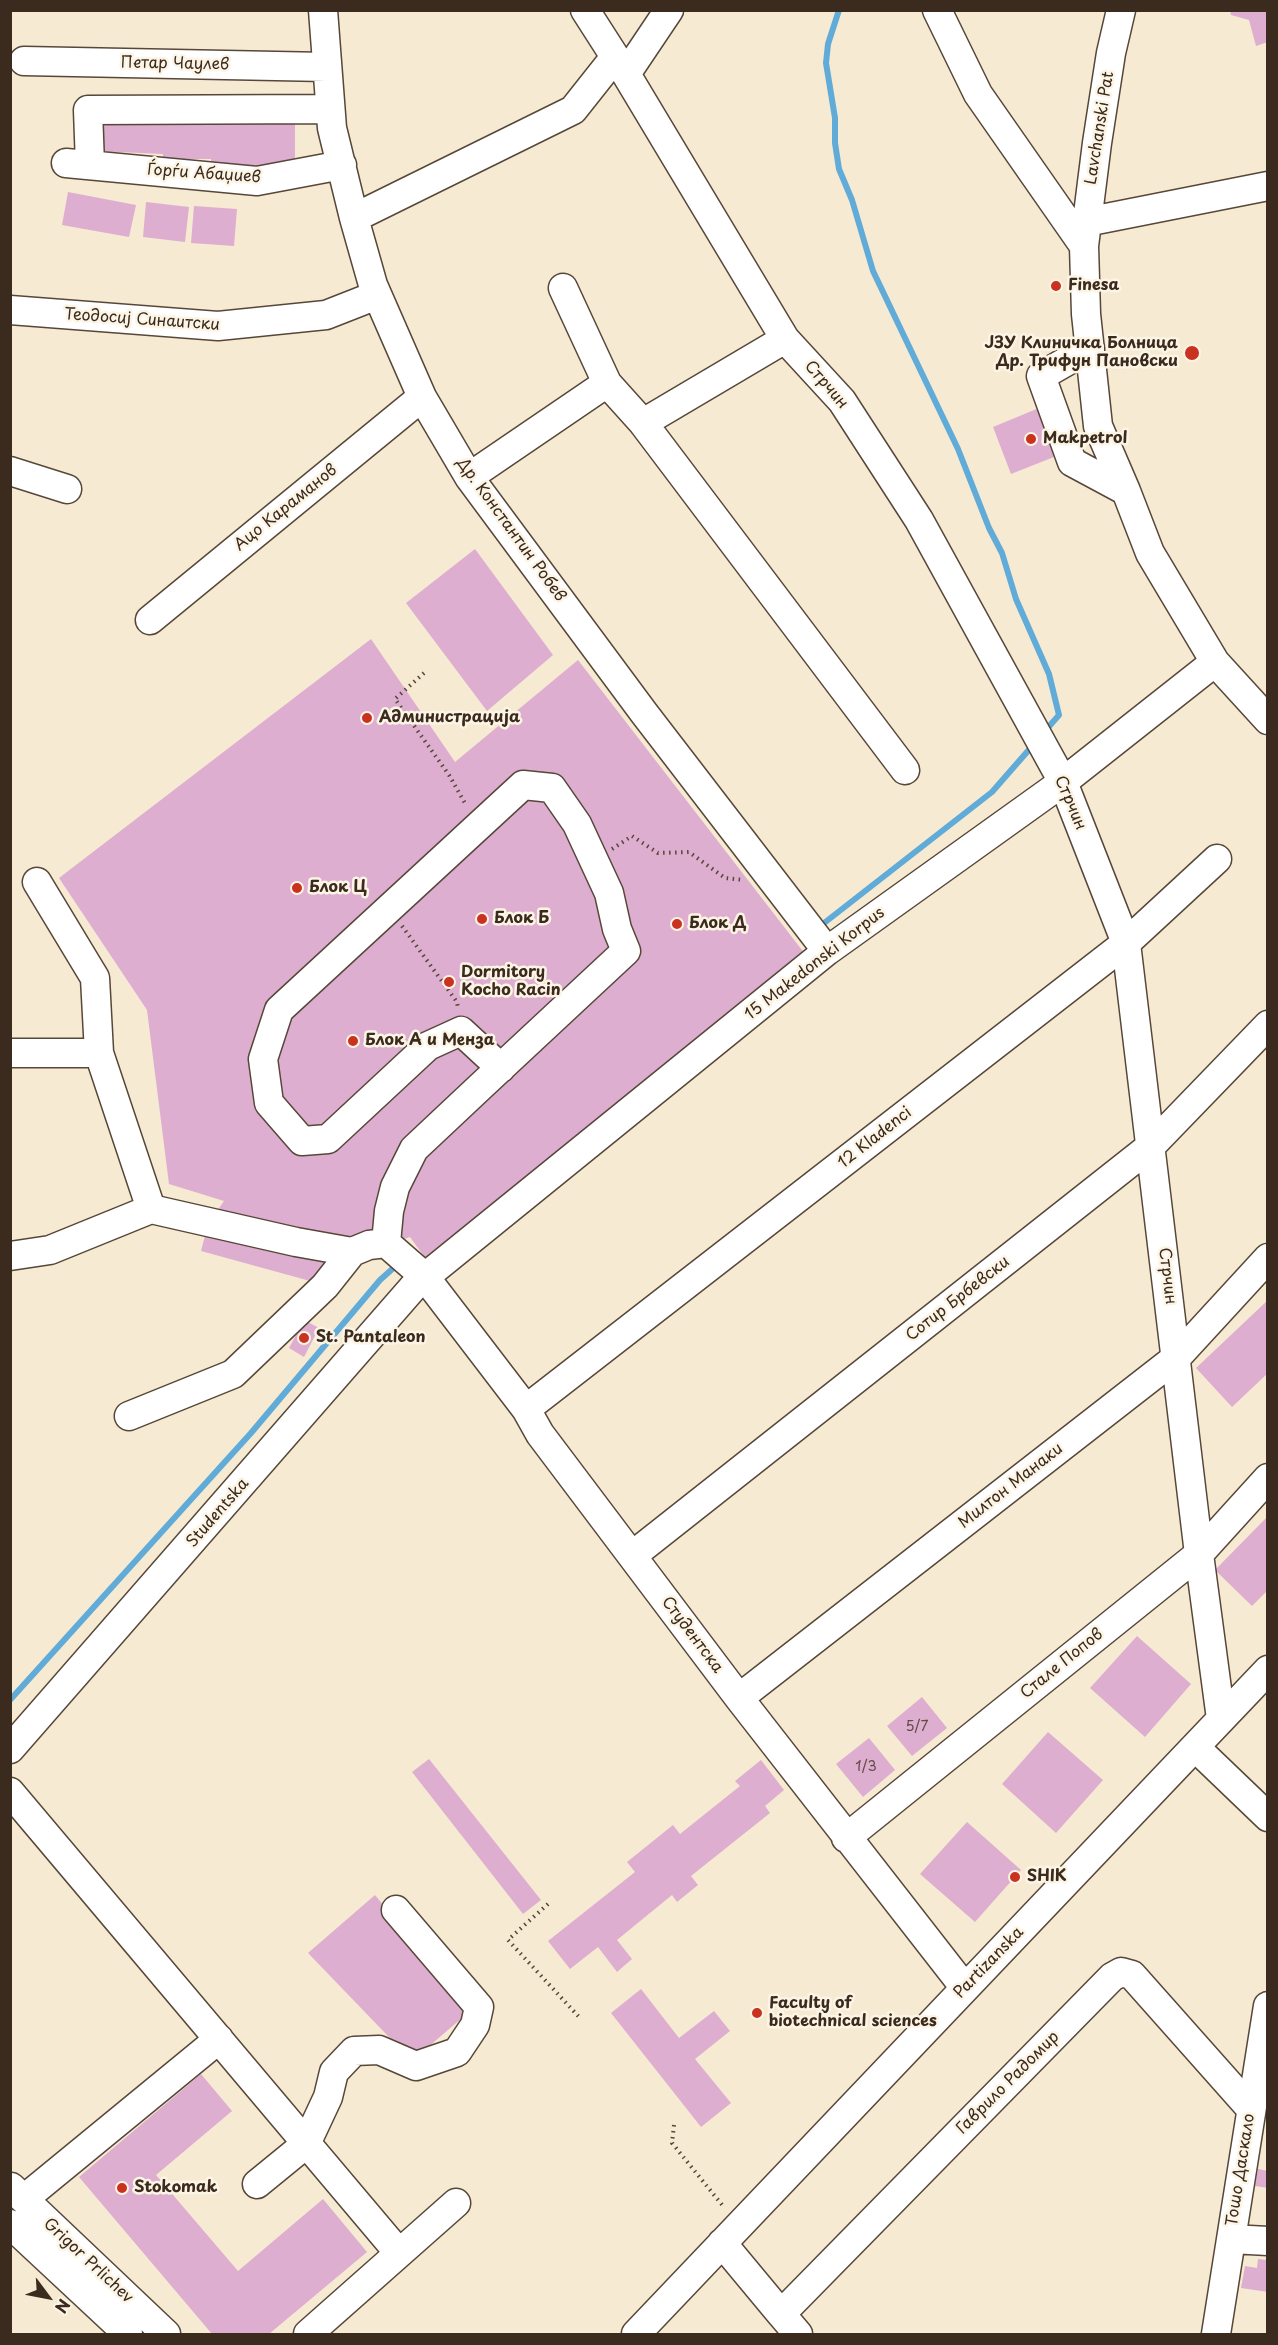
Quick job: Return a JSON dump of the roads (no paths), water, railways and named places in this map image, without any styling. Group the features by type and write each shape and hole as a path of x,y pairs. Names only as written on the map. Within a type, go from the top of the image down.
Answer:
{"street":[{"name":"Др. Константин Робев","path":"323,10 332,128 354,218 377,295 422,397 469,477 644,713 827,951"},
{"name":"Стрчин","path":"585,10 621,65 785,339 842,401 919,520 1063,782 1126,943 1221,1719"},
{"path":"354,218 573,110 621,65 669,10"},
{"path":"937,10 978,94 1085,234 1268,186"},
{"name":"Lavchanski Pat","path":"1121,10 1111,53 1085,234 1086,314 1098,426 1150,553 1215,662 1268,720"},
{"name":"Петар Чаулев","path":"24,61 326,67"},
{"name":"Ѓорѓи Абаџиев","path":"330,109 88,110 78,164 257,181 342,165"},
{"path":"563,288 607,383 643,423 905,770"},
{"name":"Теодосиј Синаитски","path":"10,310 218,326 326,315 377,295"},
{"path":"643,423 785,339"},
{"path":"1090,348 1041,376 1072,462 1126,490"},
{"path":"469,477 607,383"},
{"name":"Ацо Караманов","path":"150,620 422,397"},
{"path":"10,471 67,489"},
{"name":"15 Makedonski Korpus","path":"424,1277 827,951 1063,782 1215,662"},
{"path":"129,1416 233,1374 325,1286 352,1252 369,1245 387,1244 389,1210 395,1187 414,1149 501,1068 626,951 617,929 609,893 577,824 552,788 524,785 279,1010 263,1059 269,1103 302,1141 328,1139 428,1046 461,1031 501,1068"},
{"name":"12 Kladenci","path":"526,1409 1126,943 1217,859"},
{"path":"37,882 95,978 99,1053 152,1209"},
{"name":"Сотир Брбевски","path":"633,1556 1151,1146 1268,1025"},
{"path":"10,1053 99,1053"},
{"path":"10,1256 50,1250 152,1209 296,1242 352,1252"},
{"name":"Студентска","path":"387,1244 424,1277 526,1409 540,1434 739,1698 965,1988"},
{"name":"Милтон Манаки","path":"739,1698 1177,1357 1268,1258"},
{"name":"Studentska","path":"10,1749 424,1277"},
{"name":"Стале Попов","path":"846,1838 1199,1554 1268,1478"},
{"name":"Partizanska","path":"636,2334 1268,1670"},
{"path":"1195,1747 1268,1817"},
{"path":"10,1792 399,2253"},
{"path":"257,2184 306,2144 328,2097 334,2072 354,2051 379,2050 416,2066 456,2052 475,2025 478,2007 396,1910"},
{"name":"Гаврило Радомир","path":"790,2324 1112,1977 1121,1971 1132,1975 1251,2109"},
{"name":"Тошо Даскало","path":"1216,2334 1268,2006"},
{"path":"15,2203 219,2039"},
{"name":"Grigor Prlichev","path":"15,2203 128,2334"},
{"name":"Grigor Prlichev","path":"15,2203 166,2334"},
{"path":"308,2334 456,2203"},
{"path":"1231,2239 1268,2241"},
{"path":"722,2243 790,2324"}],"waterway":[{"path":"839,10 828,44 826,63 835,118 835,143 839,169 852,200 873,271 958,449 989,528 1002,553 1016,599 1049,674 1059,715 1045,731"},
{"path":"819,927 992,792 1034,744"},
{"path":"10,1700 251,1433 380,1280 399,1263"}],"place":[{"name":"Finesa","path":"1056,286"},
{"name":"ЈЗУ Клиничка Болница Др. Трифун Пановски","path":"1192,353"},
{"name":"Makpetrol","path":"1031,439"},
{"name":"Администрација","path":"367,718"},
{"name":"Блок Ц","path":"297,888"},
{"name":"Блок Б","path":"482,919"},
{"name":"Блок Д","path":"677,924"},
{"name":"Dormitory Kocho Racin","path":"449,982"},
{"name":"Блок А и Менза","path":"353,1041"},
{"name":"St. Pantaleon","path":"304,1338"},
{"name":"SHIK","path":"1015,1877"},
{"name":"Faculty of biotechnical sciences","path":"757,2013"},
{"name":"Stokomak","path":"122,2188"}]}
